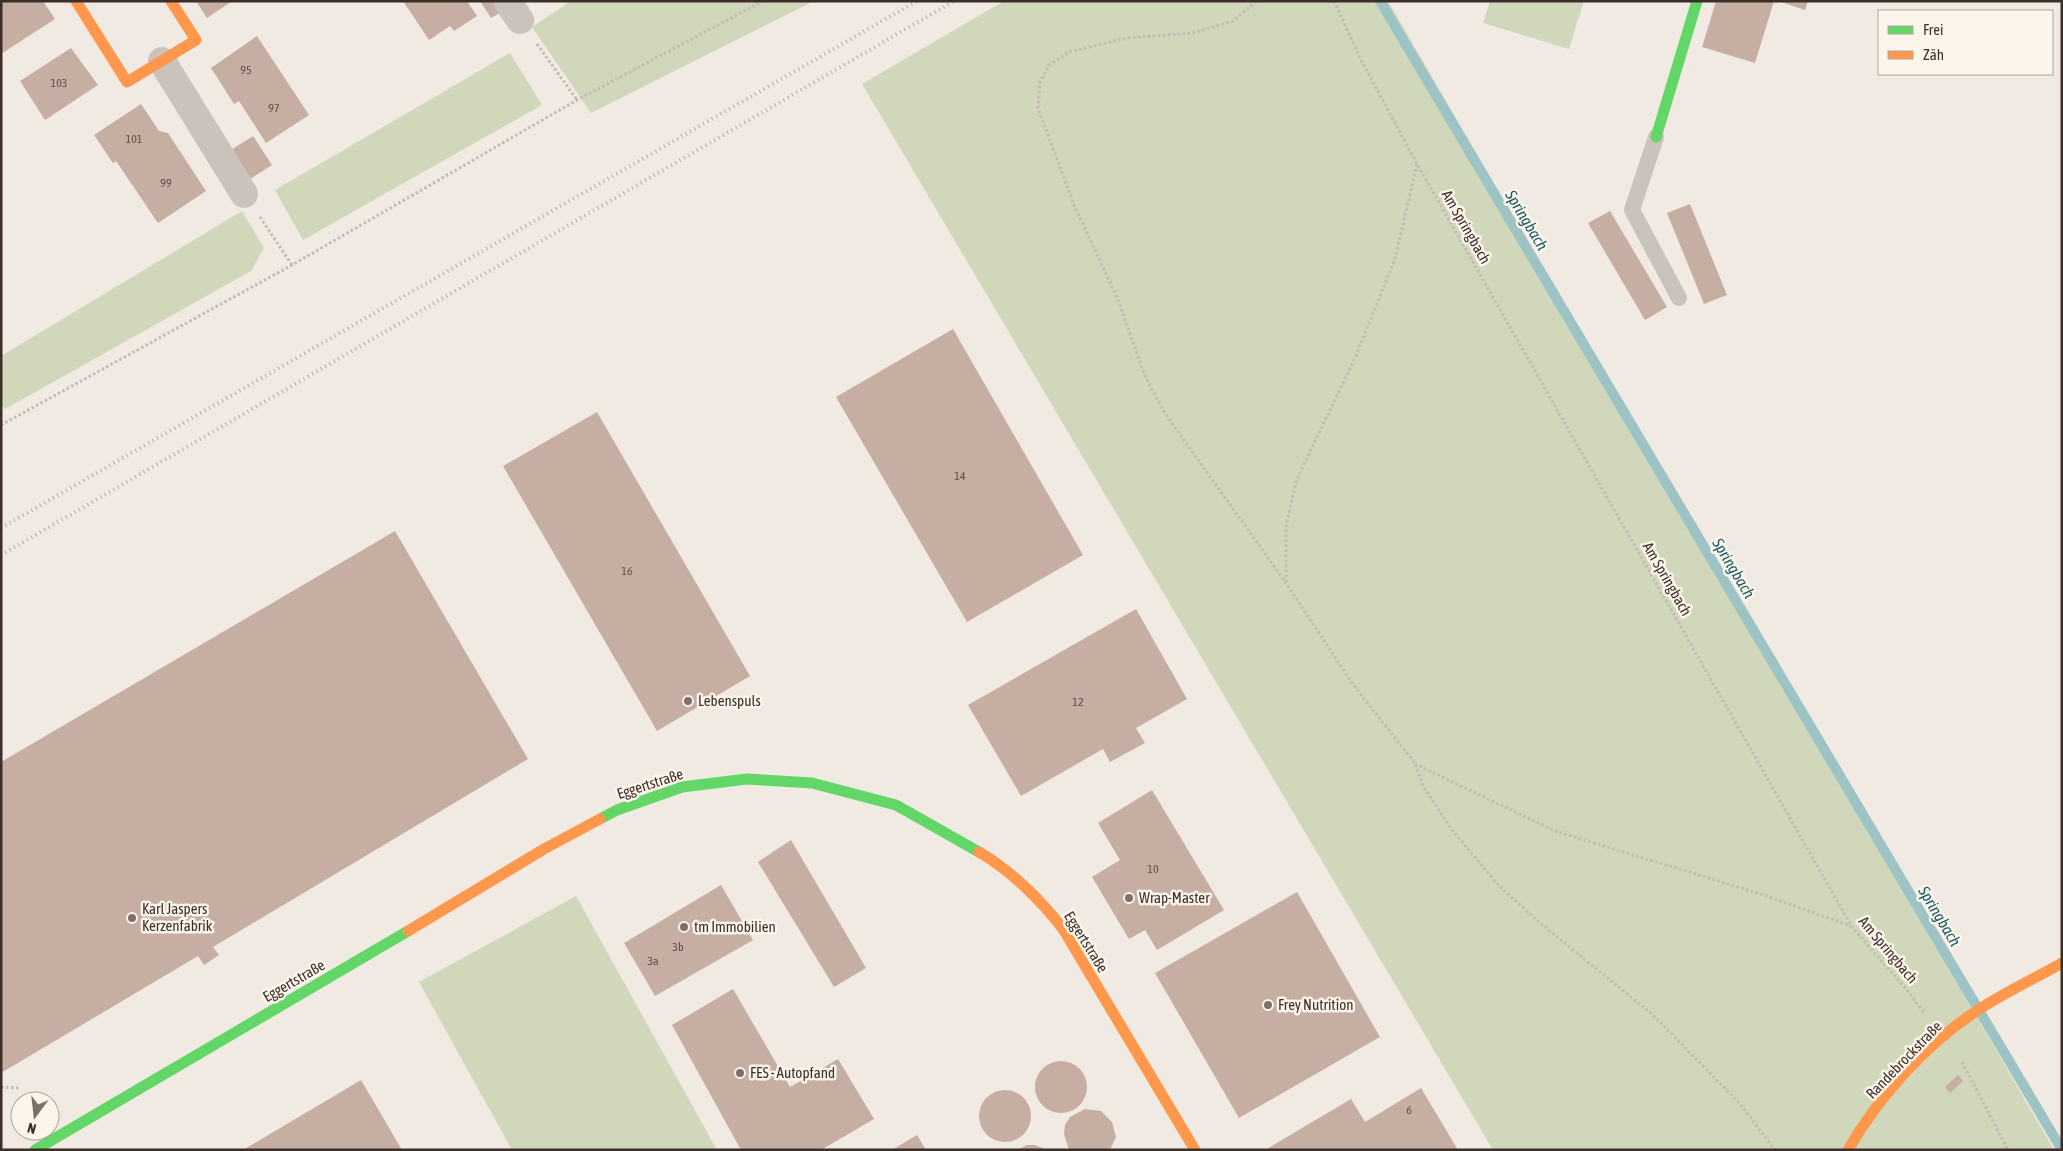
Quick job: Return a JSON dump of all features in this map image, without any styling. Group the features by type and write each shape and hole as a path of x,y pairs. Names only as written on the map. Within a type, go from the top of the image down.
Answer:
{"street":[{"path":"76,1 127,82 196,40 171,1"},
{"path":"1656,137 1697,1"},
{"path":"162,61 244,194"},
{"name":"Eggertstraße","path":"35,1150 348,967 544,849 617,810 682,787 747,779 812,783 896,805 994,861 1050,912 1063,930 1195,1150"},
{"name":"Randebrockstraße","path":"1848,1150 1888,1094 1943,1038 1977,1011 2062,963"}],"lane":[{"path":"1656,137 1632,210 1679,298"}],"path":[{"path":"1,425 292,265 578,100 763,1"},
{"path":"1256,1 1233,21 1192,33 1128,38 1069,52 1049,65 1040,82 1038,108 1074,205 1117,297 1145,376 1164,412 1286,583 1354,686 1415,763 1423,786 1452,830 1500,887 1540,923 1653,1015 1741,1105 1775,1150"},
{"name":"Am Springbach","path":"1334,1 1360,58 1417,164 1852,927 1907,990 1961,1061 2008,1150"},
{"path":"513,11 578,100"},
{"path":"1286,583 1286,526 1297,479 1355,358 1396,259 1417,164"},
{"path":"244,194 292,265"},
{"path":"1415,763 1555,831 1764,894 1852,927"},
{"path":"1,1087 19,1088"}],"green space":[{"path":"571,1 814,1 591,113 532,27"},
{"path":"1004,1 1388,1 2054,1150 1493,1150 862,84"},
{"path":"1490,1 1584,1 1569,49 1483,23"},
{"path":"510,53 542,105 303,240 275,190"},
{"path":"242,211 264,248 251,271 5,409 1,404 1,356"},
{"path":"576,896 717,1150 512,1150 419,982"}],"building":[{"path":"1,1 43,1 55,19 1,54"},
{"path":"196,1 232,1 207,18"},
{"path":"403,1 467,1 477,16 454,31 450,26 429,40"},
{"path":"480,1 502,1 507,9 491,18"},
{"path":"1716,1 1774,1 1755,63 1702,47"},
{"path":"1778,1 1808,1 1805,10"},
{"path":"257,36 309,115 266,143 239,101 234,104 211,68"},
{"path":"71,48 98,85 45,120 20,81"},
{"path":"141,104 159,131 168,133 206,191 158,223 116,161 113,163 94,135"},
{"path":"253,136 272,165 250,179 231,150"},
{"path":"1690,204 1727,295 1704,304 1667,213"},
{"path":"1610,211 1667,307 1645,320 1588,223"},
{"path":"953,329 1083,555 967,622 836,397"},
{"path":"597,412 750,676 657,731 503,466"},
{"name":"Karl Jaspers Kerzenfabrik","path":"395,531 528,759 213,947 219,955 204,965 198,956 1,1073 1,762"},
{"path":"1136,609 1187,699 1136,728 1145,743 1110,762 1103,749 1021,796 968,705"},
{"path":"1152,790 1224,910 1157,950 1145,930 1129,939 1092,877 1120,860 1098,823"},
{"path":"791,840 866,968 834,987 758,862"},
{"path":"721,885 753,940 655,996 624,943"},
{"name":"Frey Nutrition","path":"1297,892 1380,1037 1239,1118 1155,973"},
{"name":"FES - Autopfand","path":"733,989 790,1087 838,1059 874,1119 821,1150 741,1150 672,1025"},
{"path":"1061,1061 1071,1063 1079,1069 1085,1077 1087,1087 1085,1097 1079,1105 1071,1111 1061,1113 1051,1111 1043,1105 1037,1097 1035,1087 1037,1077 1043,1069 1051,1063"},
{"path":"1958,1075 1963,1081 1950,1093 1945,1087"},
{"path":"361,1080 402,1150 243,1150"},
{"path":"1421,1088 1458,1150 1265,1150 1351,1099 1365,1122"},
{"path":"1005,1090 1015,1092 1023,1098 1029,1106 1031,1116 1029,1126 1023,1134 1015,1140 1005,1142 995,1140 987,1134 981,1126 979,1116 981,1106 987,1098 995,1092"},
{"path":"1085,1109 1101,1111 1112,1122 1116,1137 1110,1150 1069,1150 1064,1134 1065,1125 1070,1117"},
{"path":"917,1135 926,1150 892,1150"},
{"path":"1027,1145 1035,1145 1047,1150 1017,1150"}],"waterway":[{"name":"Springbach","path":"1380,1 2062,1150"}],"railway":[{"path":"1,528 917,1"},
{"path":"1,555 954,1"}],"traffic: fast":[{"path":"1656,137 1697,1"},
{"path":"600,819 617,810 682,787 747,779 812,783 896,805 979,852"},
{"path":"35,1150 408,931"}],"traffic: slow":[{"path":"76,1 127,82 196,40 171,1"},
{"path":"408,931 544,849 600,819"},
{"path":"979,852 991,859 1024,886 1063,929 1195,1150"},
{"path":"1848,1150 1860,1130 1889,1091 1905,1072 1940,1039 1988,1003 2062,963"}],"place":[{"name":"Lebenspuls","path":"688,701"},
{"name":"Wrap-Master","path":"1129,898"},
{"name":"Karl Jaspers Kerzenfabrik","path":"132,918"},
{"name":"tm Immobilien","path":"684,927"},
{"name":"Frey Nutrition","path":"1268,1005"},
{"name":"FES - Autopfand","path":"740,1073"}]}
